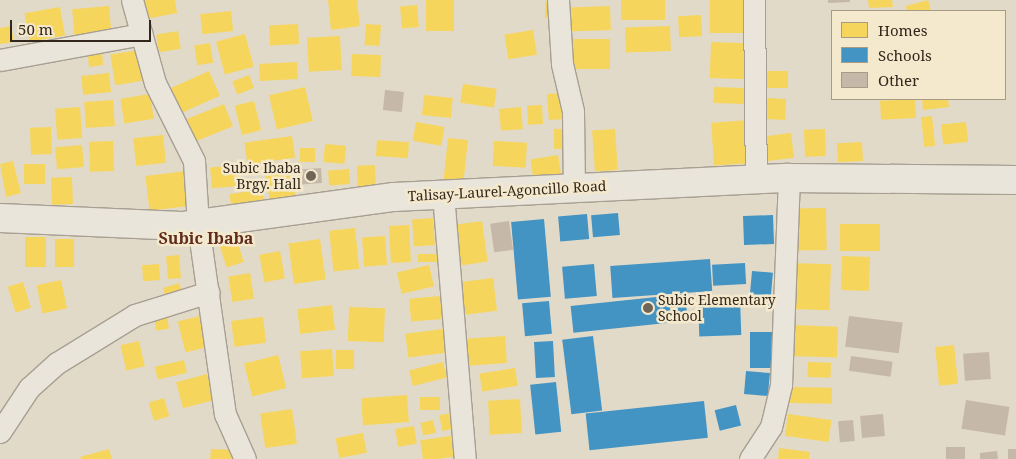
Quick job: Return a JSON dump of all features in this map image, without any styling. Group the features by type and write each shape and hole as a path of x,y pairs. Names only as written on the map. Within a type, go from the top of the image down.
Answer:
{"main road":[{"name":"Talisay-Laurel-Agoncillo Road","path":"0,218 198,225 394,196 789,178 1016,180"}],"street":[{"path":"132,0 155,83 194,161 198,225 225,414 245,459"},
{"path":"558,0 562,64 573,111 574,188"},
{"path":"754,0 756,179"},
{"path":"0,60 142,34"},
{"path":"750,459 771,427 782,385 789,178"},
{"path":"443,194 465,459"},
{"path":"0,432 29,388 57,363 135,315 209,292"}],"building: Homes":[{"path":"143,0 175,0 177,13 146,19"},
{"path":"328,0 357,0 360,26 331,30"},
{"path":"426,0 454,0 454,31 426,31"},
{"path":"621,0 665,0 665,20 621,20"},
{"path":"710,0 743,0 743,33 710,33"},
{"path":"868,0 892,0 893,7 869,8"},
{"path":"928,0 931,10 907,10 906,6"},
{"path":"545,1 555,2 554,18 545,18"},
{"path":"417,5 419,27 402,28 400,6"},
{"path":"109,6 112,40 75,43 72,9"},
{"path":"610,6 611,30 568,31 567,8"},
{"path":"60,7 65,36 30,42 25,13"},
{"path":"231,11 233,31 202,34 200,14"},
{"path":"701,15 702,36 679,37 678,16"},
{"path":"298,24 299,44 270,45 269,26"},
{"path":"366,24 381,25 379,46 365,45"},
{"path":"11,26 14,42 0,44 0,28"},
{"path":"670,26 671,51 626,53 625,28"},
{"path":"533,30 537,55 508,59 504,35"},
{"path":"178,31 181,49 159,52 156,34"},
{"path":"245,34 254,67 225,75 216,42"},
{"path":"340,36 342,70 309,72 307,38"},
{"path":"569,39 610,39 610,69 569,69"},
{"path":"711,42 749,43 748,79 710,78"},
{"path":"210,43 213,63 197,65 194,46"},
{"path":"139,50 144,81 115,85 110,55"},
{"path":"102,53 103,65 89,67 88,56"},
{"path":"352,54 381,55 380,77 351,76"},
{"path":"297,62 298,79 260,81 259,64"},
{"path":"209,71 220,96 178,114 167,90"},
{"path":"758,71 788,71 788,88 758,88"},
{"path":"109,73 111,92 83,95 81,76"},
{"path":"249,75 254,88 237,95 232,81"},
{"path":"463,84 497,89 494,108 460,103"},
{"path":"305,87 313,121 277,129 269,95"},
{"path":"714,87 745,88 744,104 713,103"},
{"path":"563,93 565,119 549,120 547,94"},
{"path":"150,94 154,119 124,123 120,99"},
{"path":"424,95 453,98 451,118 422,115"},
{"path":"767,98 786,99 785,120 766,119"},
{"path":"113,100 115,126 86,128 84,102"},
{"path":"915,100 916,118 881,120 880,101"},
{"path":"922,100 948,100 949,107 923,110"},
{"path":"254,101 261,130 242,135 235,106"},
{"path":"224,104 233,126 190,143 181,121"},
{"path":"542,105 543,124 528,125 527,106"},
{"path":"80,107 82,138 57,140 55,109"},
{"path":"521,107 523,129 501,131 499,109"},
{"path":"932,116 935,146 924,147 921,117"},
{"path":"750,120 753,163 714,166 711,123"},
{"path":"416,122 445,127 441,146 413,141"},
{"path":"966,122 968,142 943,145 941,125"},
{"path":"51,127 52,154 31,155 30,128"},
{"path":"554,129 567,129 567,149 554,149"},
{"path":"615,129 618,170 595,172 592,131"},
{"path":"825,129 826,156 805,157 804,130"},
{"path":"791,133 794,158 768,161 765,136"},
{"path":"163,135 166,163 136,166 133,138"},
{"path":"292,136 295,158 248,164 244,143"},
{"path":"448,138 468,140 463,184 443,182"},
{"path":"377,140 409,142 408,158 376,156"},
{"path":"113,141 114,171 90,172 89,142"},
{"path":"494,141 527,143 526,168 493,166"},
{"path":"862,142 863,161 838,162 837,143"},
{"path":"325,144 346,146 344,164 323,162"},
{"path":"82,145 84,167 57,169 55,147"},
{"path":"300,148 315,148 315,162 300,162"},
{"path":"558,155 561,174 533,178 530,159"},
{"path":"13,161 21,193 6,197 0,164"},
{"path":"24,164 45,164 45,184 24,184"},
{"path":"238,165 240,186 212,188 210,167"},
{"path":"375,165 376,189 358,190 357,166"},
{"path":"349,169 350,184 329,185 328,170"},
{"path":"291,170 296,197 270,201 265,175"},
{"path":"186,171 190,206 150,211 145,176"},
{"path":"72,177 73,204 52,205 51,178"},
{"path":"262,189 265,209 233,214 229,194"},
{"path":"826,208 827,250 792,251 791,209"},
{"path":"433,218 435,245 414,246 412,219"},
{"path":"482,221 488,262 457,266 451,225"},
{"path":"840,224 880,224 880,251 840,251"},
{"path":"409,225 411,262 391,263 389,226"},
{"path":"355,228 359,269 333,271 329,231"},
{"path":"385,236 387,265 364,267 362,238"},
{"path":"25,237 46,237 46,267 25,267"},
{"path":"55,239 74,239 74,267 55,267"},
{"path":"320,239 326,280 294,284 288,243"},
{"path":"237,241 244,262 227,267 220,247"},
{"path":"280,251 285,279 264,282 259,255"},
{"path":"418,254 439,254 439,262 418,262"},
{"path":"179,255 181,278 168,279 166,256"},
{"path":"842,256 870,257 869,291 841,290"},
{"path":"793,263 831,264 829,310 791,309"},
{"path":"159,264 160,280 143,281 142,265"},
{"path":"429,265 434,286 402,294 397,272"},
{"path":"250,273 254,299 232,302 228,276"},
{"path":"493,278 497,311 465,315 461,282"},
{"path":"61,280 67,308 43,314 37,285"},
{"path":"23,282 31,308 16,312 8,287"},
{"path":"179,283 182,291 165,295 163,288"},
{"path":"440,296 442,319 411,322 409,299"},
{"path":"332,305 335,330 300,334 297,309"},
{"path":"349,307 385,308 384,342 348,341"},
{"path":"166,308 169,329 156,331 153,310"},
{"path":"200,316 208,347 185,353 178,322"},
{"path":"263,317 266,343 234,347 231,321"},
{"path":"791,325 838,327 837,358 790,356"},
{"path":"443,329 446,353 408,357 405,334"},
{"path":"505,336 507,363 468,366 466,339"},
{"path":"139,341 145,366 126,371 120,345"},
{"path":"954,345 958,384 939,386 935,347"},
{"path":"332,349 334,376 302,378 300,351"},
{"path":"336,350 354,350 354,369 336,369"},
{"path":"278,355 286,388 252,396 244,363"},
{"path":"184,360 187,373 158,379 155,367"},
{"path":"443,362 447,378 413,386 409,370"},
{"path":"808,362 831,363 830,378 807,377"},
{"path":"515,368 518,386 482,391 479,374"},
{"path":"207,374 214,400 183,408 176,382"},
{"path":"790,387 832,388 832,404 790,403"},
{"path":"407,395 409,422 363,425 361,398"},
{"path":"420,397 440,397 440,410 420,410"},
{"path":"164,398 169,416 154,421 149,402"},
{"path":"520,399 522,433 490,435 488,401"},
{"path":"292,409 297,444 265,448 260,413"},
{"path":"451,413 454,429 442,431 439,415"},
{"path":"788,414 832,420 829,442 785,436"},
{"path":"433,420 436,433 423,436 420,423"},
{"path":"414,426 417,444 398,447 395,429"},
{"path":"363,433 367,453 339,458 336,438"},
{"path":"451,436 454,457 423,459 420,440"},
{"path":"779,448 810,452 809,459 778,459"},
{"path":"109,449 112,459 81,459 80,457"},
{"path":"211,449 234,450 233,459 210,459"}],"building: Schools":[{"path":"618,213 620,235 593,237 591,215"},
{"path":"587,214 589,239 560,241 558,217"},
{"path":"773,215 774,244 744,245 743,216"},
{"path":"544,219 551,297 518,300 511,222"},
{"path":"710,259 712,291 612,298 610,266"},
{"path":"745,263 746,284 713,286 712,265"},
{"path":"594,264 597,296 565,299 562,267"},
{"path":"752,271 773,273 770,308 749,306"},
{"path":"685,294 688,321 573,333 571,306"},
{"path":"740,298 741,335 699,336 698,299"},
{"path":"549,301 552,334 525,336 522,303"},
{"path":"750,332 773,332 773,368 750,368"},
{"path":"593,336 602,410 571,414 562,340"},
{"path":"553,341 555,377 536,378 534,342"},
{"path":"746,371 770,373 768,396 744,394"},
{"path":"556,382 561,432 535,434 530,385"},
{"path":"704,401 708,438 590,450 586,413"},
{"path":"736,405 741,425 720,431 715,410"}],"building: Other":[{"path":"828,0 850,0 850,2 828,3"},
{"path":"385,90 404,92 402,112 383,110"},
{"name":"Subic Ibaba Brgy. Hall","path":"321,168 322,183 301,184 300,169"},
{"path":"509,221 513,250 494,252 490,224"},
{"path":"849,316 903,323 899,353 845,347"},
{"path":"989,352 991,379 965,381 963,354"},
{"path":"851,356 893,362 891,377 849,371"},
{"path":"966,400 1009,407 1005,436 961,429"},
{"path":"883,414 885,436 862,438 860,416"},
{"path":"853,420 855,441 840,442 838,421"},
{"path":"946,447 965,447 965,459 946,459"},
{"path":"1008,449 1016,449 1016,459 1008,459"},
{"path":"997,451 998,459 980,459 980,453"}],"place":[{"name":"Subic Ibaba Brgy. Hall","path":"311,176"},
{"name":"Subic Elementary School","path":"648,308"}],"district":[{"name":"Subic Ibaba","path":"206,238"}]}
